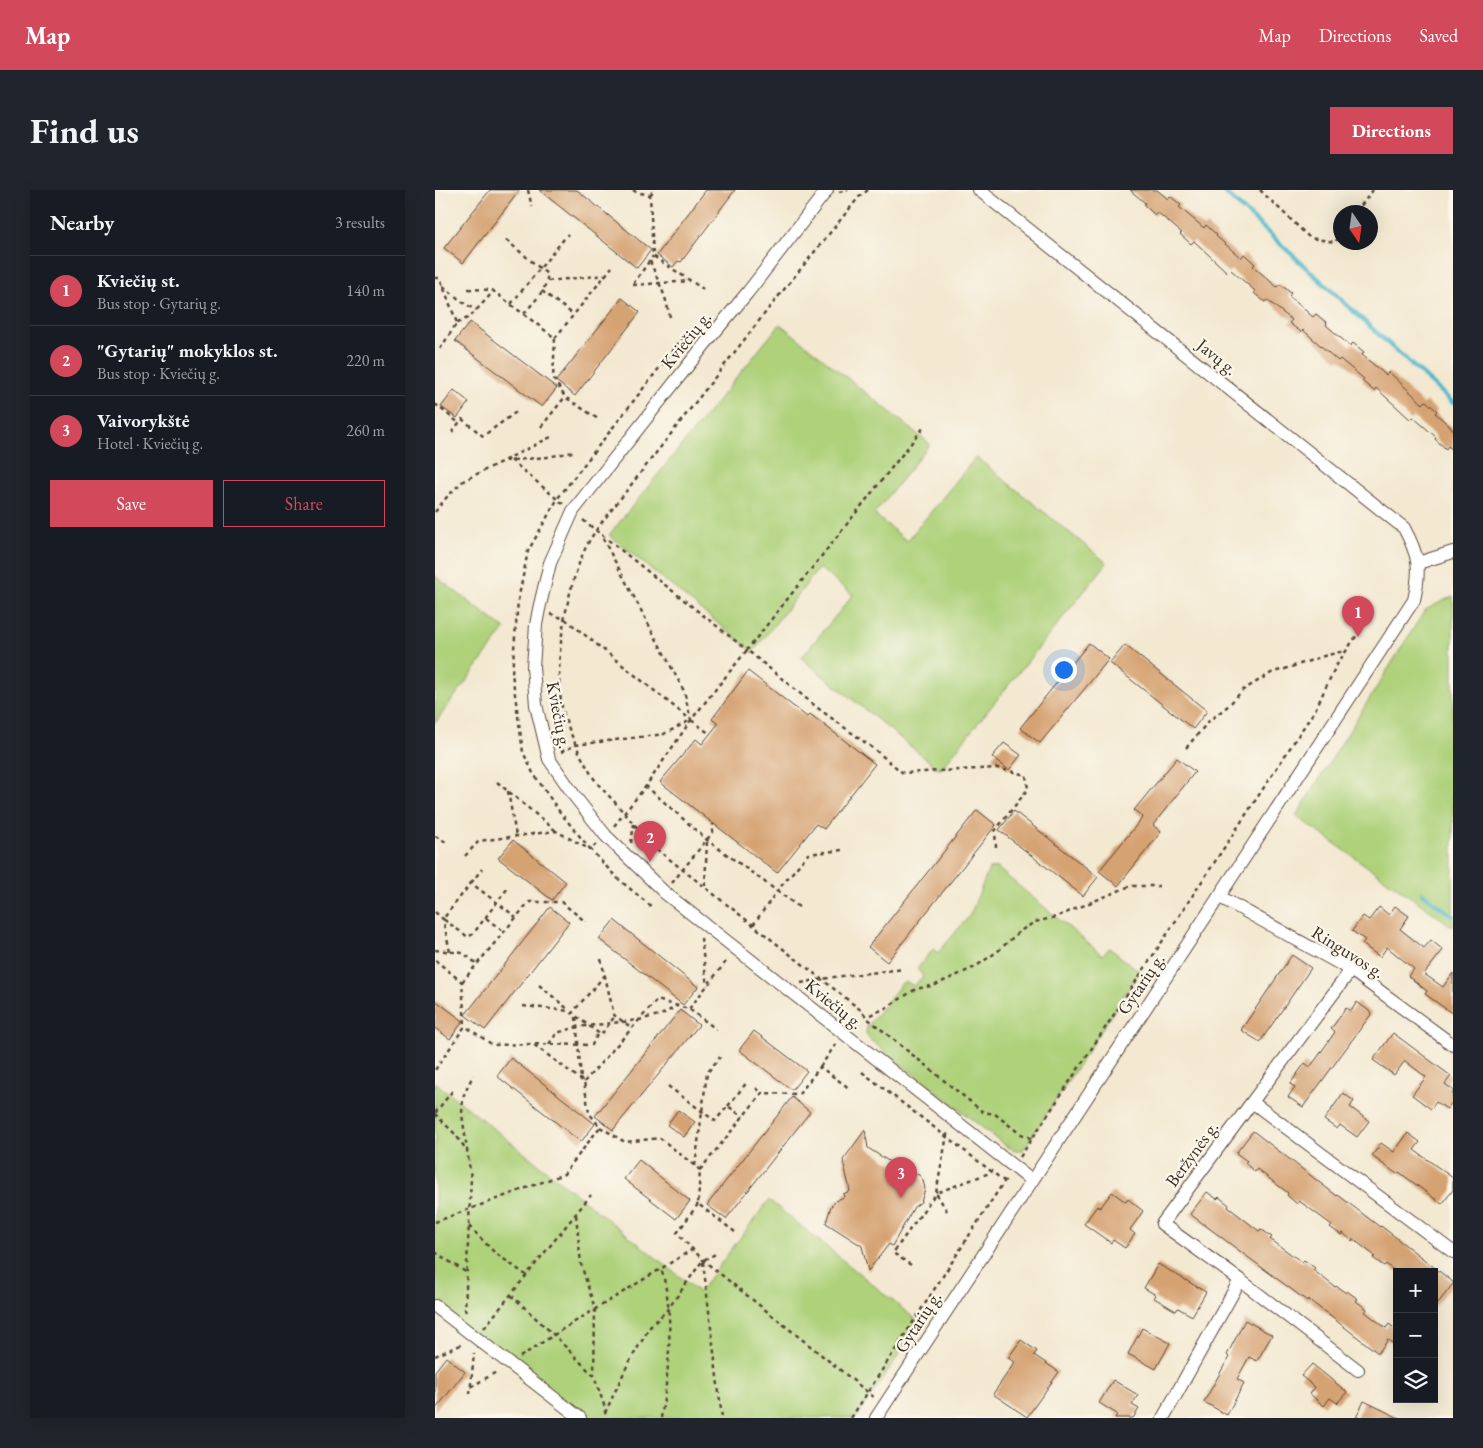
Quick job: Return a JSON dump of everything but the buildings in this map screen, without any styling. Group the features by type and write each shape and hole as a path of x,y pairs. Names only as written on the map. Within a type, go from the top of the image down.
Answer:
{"street":[{"name":"Kviečių g.","path":"827,190 573,511 550,563 535,625 533,667 536,705 549,759 576,798 606,836 665,893 1032,1181"},
{"name":"Javų g.","path":"979,190 1404,528 1415,548 1418,563"},
{"path":"1418,563 1453,552"},
{"name":"Gytarių g.","path":"877,1418 1415,600 1418,563"},
{"name":"Ringuvos g.","path":"1220,897 1351,970 1453,1045"},
{"path":"1351,970 1252,1102 1453,1252"},
{"name":"Beržynės g.","path":"1240,1280 1162,1224 1252,1102"},
{"path":"1163,1418 1240,1280 1358,1370"},
{"path":"435,1306 580,1418"}],"path":[{"path":"528,190 532,207"},
{"path":"633,190 650,195"},
{"path":"654,190 650,195 653,256 633,284 691,281"},
{"path":"868,190 859,197 769,308 596,530 586,547 576,573 565,619 561,646 560,684 564,714 576,746 594,778 659,851 753,924 983,1112 995,1114 1019,1133 1033,1139"},
{"path":"1260,190 1309,238 1333,242"},
{"path":"1361,205 1373,190"},
{"path":"511,304 568,234"},
{"path":"506,240 547,274 548,281 523,314"},
{"path":"653,256 703,288"},
{"path":"650,261 665,297 670,317"},
{"path":"598,420 565,397 553,378 555,338 612,268"},
{"path":"548,281 606,275"},
{"path":"435,278 440,278 457,323"},
{"path":"443,286 465,304 476,310"},
{"path":"468,289 494,291 555,338"},
{"path":"440,349 457,323 470,317 494,291"},
{"path":"542,291 573,315"},
{"path":"653,908 616,877 591,850 559,811 533,773 523,752 512,673 518,601 528,551 557,499 688,331"},
{"path":"541,427 565,397"},
{"path":"435,404 459,423"},
{"path":"452,432 462,419 483,436 519,410"},
{"path":"606,836 645,786 691,720 924,427"},
{"path":"435,512 463,481 553,436"},
{"path":"504,461 547,457 573,452"},
{"path":"511,460 557,499"},
{"path":"573,511 819,709 874,749 903,773 997,768 1026,775 1028,789 995,832 996,847"},
{"path":"600,534 684,691 691,720"},
{"path":"518,601 523,603"},
{"path":"549,613 565,619 710,734"},
{"path":"851,1418 1013,1167 1315,710 1336,666 1369,617"},
{"path":"1186,748 1209,721 1229,705 1243,690 1273,672 1346,651"},
{"path":"560,752 576,746 664,734 691,720"},
{"path":"497,782 556,831 591,850"},
{"path":"645,786 707,840 799,906"},
{"path":"507,790 516,836"},
{"path":"671,884 713,832 713,824"},
{"path":"465,856 479,841 556,831"},
{"path":"435,836 446,842"},
{"path":"705,886 707,840"},
{"path":"753,924 777,891 808,854 842,850"},
{"path":"443,918 481,869"},
{"path":"471,883 516,917"},
{"path":"870,1015 884,1009 916,989 935,985 975,967 998,952 1020,931 1035,922 1056,916 1130,886 1159,886"},
{"path":"435,912 468,937 473,934 486,918 507,889"},
{"path":"435,1070 465,1026 462,982 529,902 561,902 585,922"},
{"path":"443,918 450,952"},
{"path":"486,918 504,932"},
{"path":"698,918 707,986"},
{"path":"689,1009 737,948"},
{"path":"435,950 463,953 477,964"},
{"path":"601,958 614,1015 632,1028"},
{"path":"435,960 462,982"},
{"path":"785,986 904,969"},
{"path":"571,1012 605,975"},
{"path":"539,985 601,1035 611,1024 615,1016"},
{"path":"584,1082 657,1000 689,1009 716,1029"},
{"path":"523,1006 571,1012"},
{"path":"549,1044 557,1033 577,1027 639,1020 663,1014 677,1006"},
{"path":"576,1016 581,1079"},
{"path":"465,1026 493,1045 592,1045 598,1033"},
{"path":"756,1088 762,1093 799,1094 844,1034"},
{"path":"533,1044 584,1082 589,1113 600,1126 625,1142 660,1138 700,1170"},
{"path":"695,1166 707,1073 720,1057"},
{"path":"819,1067 849,1088"},
{"path":"862,1072 1004,1182"},
{"path":"468,1316 465,1309 471,1178 462,1114 463,1097 473,1075"},
{"path":"668,1086 715,1121 748,1081"},
{"path":"454,1088 435,1113 467,1150"},
{"path":"762,1093 700,1170 698,1204 677,1233 703,1260 884,1405"},
{"path":"728,1106 743,1117"},
{"path":"911,1265 893,1252 936,1192 950,1117"},
{"path":"435,1222 565,1174 600,1126"},
{"path":"936,1192 992,1172"},
{"path":"936,1192 947,1211"},
{"path":"435,1356 476,1339 591,1195"},
{"path":"698,1204 735,1232"},
{"path":"575,1214 581,1264 595,1309 594,1376 606,1418"},
{"path":"469,1225 495,1252 526,1276"},
{"path":"471,1387 693,1249"},
{"path":"435,1252 467,1272"},
{"path":"605,1413 627,1366 650,1327 668,1309 703,1260 718,1253"},
{"path":"703,1260 722,1418"},
{"path":"661,1268 667,1289 668,1309 668,1360 661,1418"},
{"path":"511,1295 594,1376"},
{"path":"470,1394 476,1339"}],"green space":[{"path":"780,324 930,444 874,514 907,541 976,457 1107,563 940,770 801,658 853,595 819,568 753,652 609,535"},
{"path":"435,576 505,629 435,723"},
{"path":"1453,596 1453,927 1296,816 1425,610"},
{"path":"996,867 1102,955 1109,948 1138,970 1138,974 1023,1150 1015,1150 1006,1146 869,1039 866,1033 867,1027 902,983 907,982 914,986 923,976 917,969 933,949 938,953 970,915 989,869"},
{"path":"435,1082 699,1292 769,1200 920,1323 856,1418 580,1418 435,1306"}],"waterway":[{"path":"1222,190 1453,403"},
{"path":"1422,893 1453,916"}],"place":[{"name":"Kviečių st.","path":"1358,637"},
{"name":"\"Gytarių\" mokyklos st.","path":"650,862"},
{"name":"Vaivorykštė","path":"901,1198"}]}
